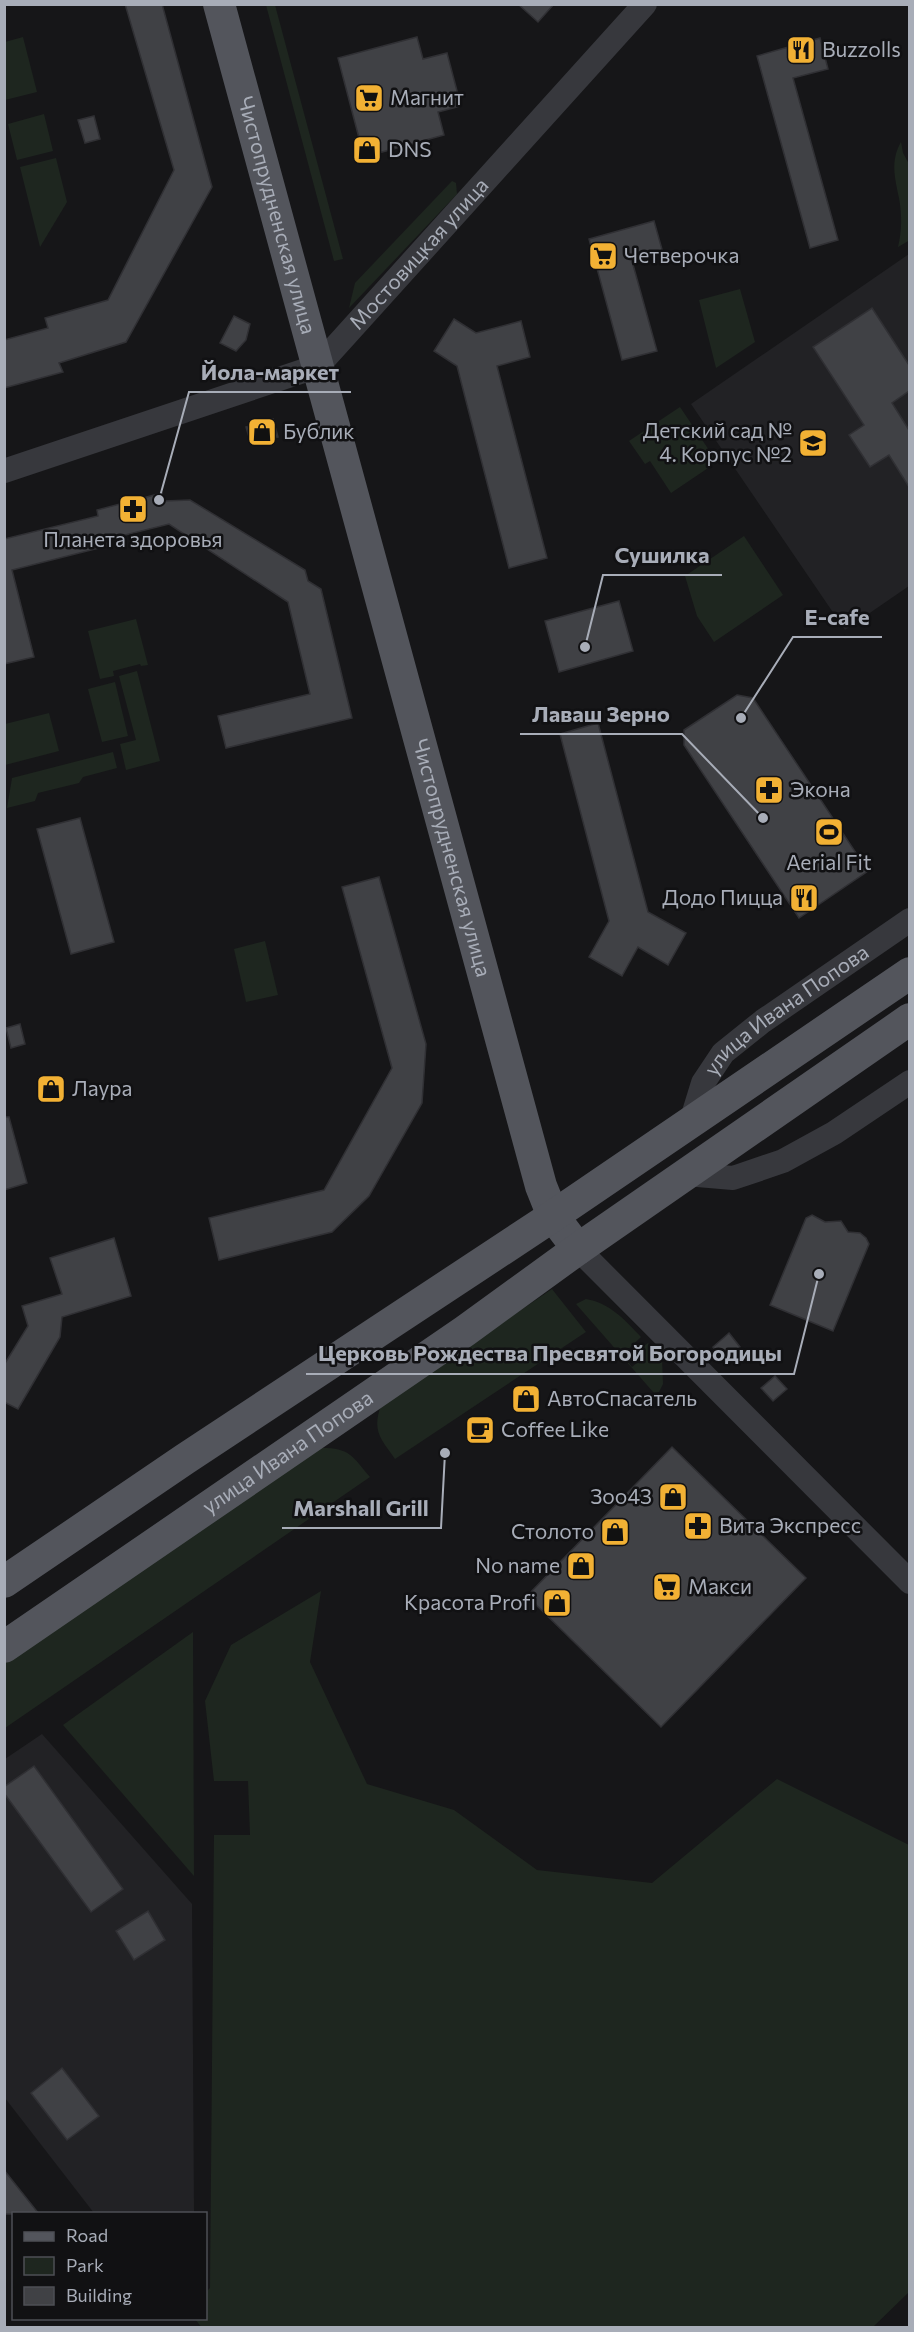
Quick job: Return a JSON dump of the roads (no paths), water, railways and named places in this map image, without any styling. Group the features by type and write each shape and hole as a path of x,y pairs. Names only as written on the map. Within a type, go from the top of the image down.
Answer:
{"main road":[{"name":"Чистопрудненская улица","path":"219,4 541,1186 554,1215 578,1249"},
{"name":"улица Ивана Попова","path":"4,1582 554,1215 909,974"},
{"name":"улица Ивана Попова","path":"4,1647 447,1344 578,1249 909,1019"}],"street":[{"name":"Мостовицкая улица","path":"4,471 318,366 645,4"},
{"name":"улица Ивана Попова","path":"691,1122 704,1083 723,1053 763,1021 909,920"},
{"path":"686,1174 733,1178 783,1161 834,1133 909,1082"},
{"name":"Чистопрудненская улица","path":"578,1249 909,1582"}],"place":[{"name":"Buzzolls","path":"801,50"},
{"name":"Магнит","path":"369,98"},
{"name":"DNS","path":"367,150"},
{"name":"Четверочка","path":"603,256"},
{"name":"Бублик","path":"262,432"},
{"name":"Детский сад № 4. Корпус №2","path":"813,443"},
{"name":"Йола-маркет","path":"159,500"},
{"name":"Планета здоровья","path":"133,509"},
{"name":"Сушилка","path":"585,647"},
{"name":"E-cafe","path":"741,718"},
{"name":"Экона","path":"769,790"},
{"name":"Лаваш Зерно","path":"763,818"},
{"name":"Aerial Fit","path":"829,832"},
{"name":"Додо Пицца","path":"804,898"},
{"name":"Лаура","path":"51,1089"},
{"name":"Церковь Рождества Пресвятой Богородицы","path":"819,1274"},
{"name":"АвтоСпасатель","path":"526,1399"},
{"name":"Coffee Like","path":"480,1430"},
{"name":"Marshall Grill","path":"445,1453"},
{"name":"Зоо43","path":"673,1497"},
{"name":"Вита Экспресс","path":"698,1526"},
{"name":"Столото","path":"615,1532"},
{"name":"No name","path":"581,1566"},
{"name":"Макси","path":"667,1587"},
{"name":"Красота Profi","path":"557,1603"}]}
